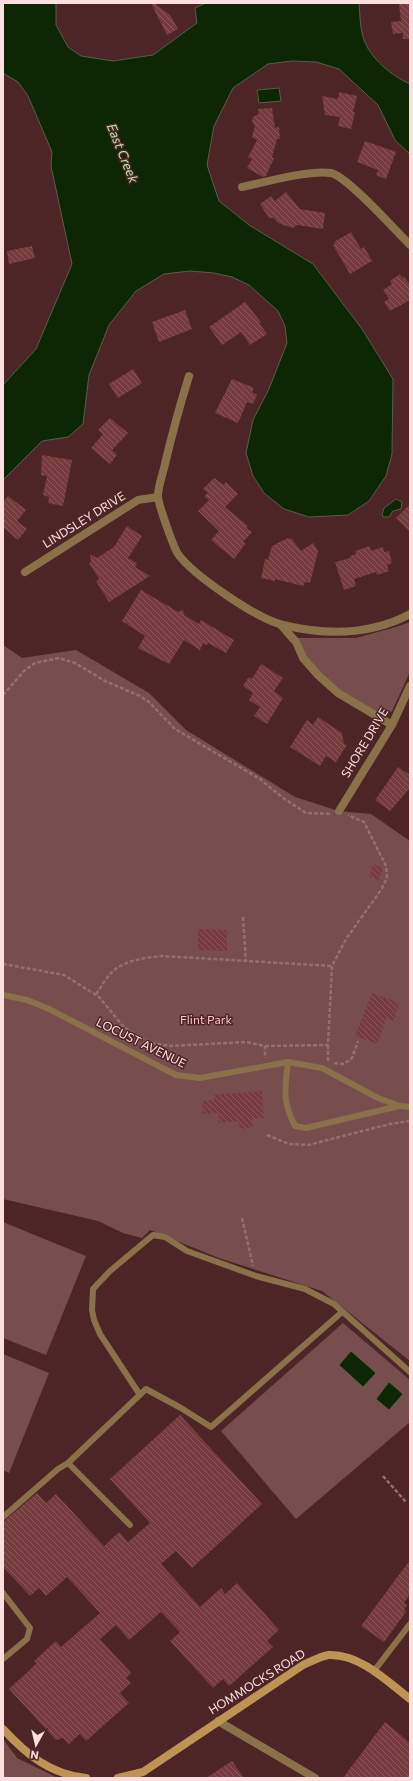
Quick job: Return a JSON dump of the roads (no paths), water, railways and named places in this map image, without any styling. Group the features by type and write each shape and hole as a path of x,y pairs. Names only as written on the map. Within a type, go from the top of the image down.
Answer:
{"street":[{"path":"242,187 306,174 332,173 346,182 410,245"},
{"path":"188,376 174,427 158,497 177,553 206,580 260,615 281,625 322,632 354,631 372,629 396,622 410,614"},
{"name":"LINDSLEY DRIVE","path":"25,572 138,500 158,497"},
{"path":"281,625 296,642 303,658 318,675 338,693 392,725"},
{"name":"SHORE DRIVE","path":"339,811 392,725 410,686"},
{"name":"HOMMOCKS ROAD","path":"118,1778 143,1772 303,1665 328,1655 358,1662 374,1671 410,1699"},
{"path":"218,1721 315,1778"},
{"path":"3,1729 22,1750 40,1762 61,1772 86,1778"}],"lane":[{"name":"LOCUST AVENUE","path":"3,995 26,1000 49,1009 176,1075 200,1078 288,1062 322,1068 378,1098 400,1106 410,1107"},
{"path":"288,1062 285,1092 288,1111 295,1126 306,1128 400,1106"},
{"path":"140,1395 100,1334 94,1320 92,1310 93,1289 110,1271 152,1235 165,1236 187,1250 256,1276 305,1289 334,1304 410,1372"},
{"path":"3,1517 58,1469 68,1463 146,1389 181,1408 211,1428 342,1312"},
{"path":"68,1463 130,1525"},
{"path":"3,1593 30,1628 27,1639 3,1659"},
{"path":"374,1671 410,1624"}],"water":[{"name":"East Creek","path":"3,3 56,3 56,25 68,47 81,56 113,61 153,55 197,23 195,8 206,3 359,3 360,22 367,47 389,72 410,84 410,154 395,140 378,105 339,69 316,62 292,61 268,64 233,88 214,126 207,165 219,201 249,225 313,264 362,329 393,379 392,454 386,476 369,501 348,515 309,517 284,509 264,493 253,476 246,453 253,420 269,389 287,343 285,326 278,311 249,285 232,277 214,273 190,271 164,274 136,291 109,325 89,375 83,424 68,437 42,441 3,480 3,385 36,349 72,264 51,166 52,152 28,96 18,82 3,73"},
{"path":"279,88 281,101 259,103 257,90"},
{"path":"396,499 402,502 401,509 393,511 389,517 384,517 382,515 384,508"},
{"path":"351,1351 376,1373 363,1387 339,1365"},
{"path":"389,1382 403,1394 389,1410 376,1399"}],"park label":[{"name":"Flint Park","path":"206,1020"}]}
